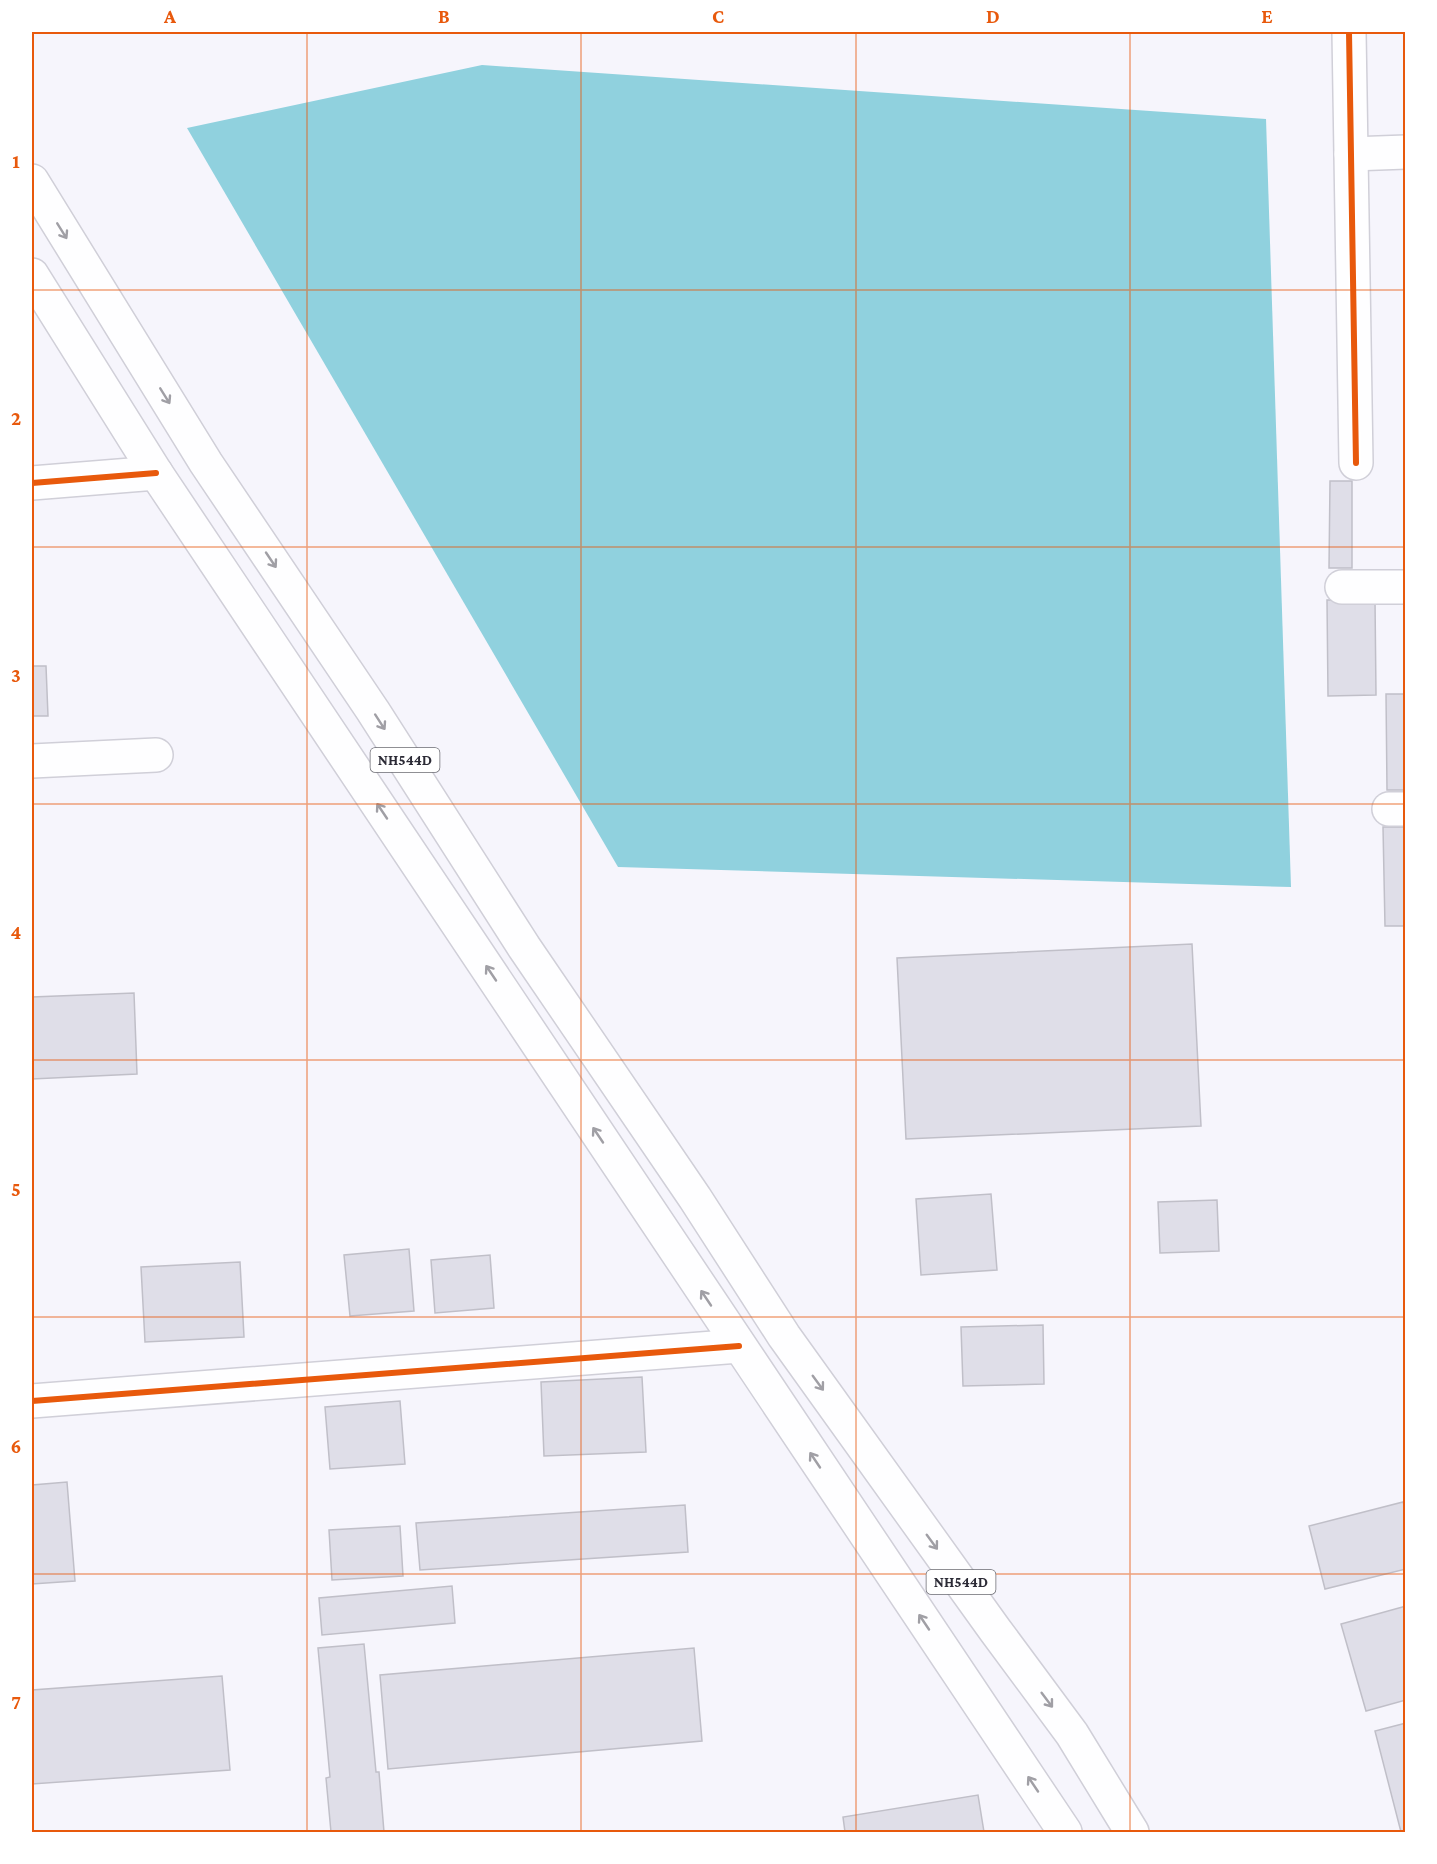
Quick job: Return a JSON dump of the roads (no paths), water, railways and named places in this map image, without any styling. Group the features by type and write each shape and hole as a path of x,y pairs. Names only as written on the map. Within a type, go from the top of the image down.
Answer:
{"main road":[{"path":"1349,32 1356,463"},
{"path":"1351,154 1406,152"},
{"name":"NH544D","path":"32,181 206,463 373,711 524,946 695,1198 784,1336 1072,1734 1132,1833"},
{"name":"NH544D","path":"32,275 156,473 1065,1833"},
{"path":"32,483 156,473"},
{"path":"1342,587 1406,586"},
{"path":"32,761 156,755"},
{"path":"32,1401 739,1346"}],"water":[{"path":"482,65 1266,119 1291,887 618,867 187,128"}]}
